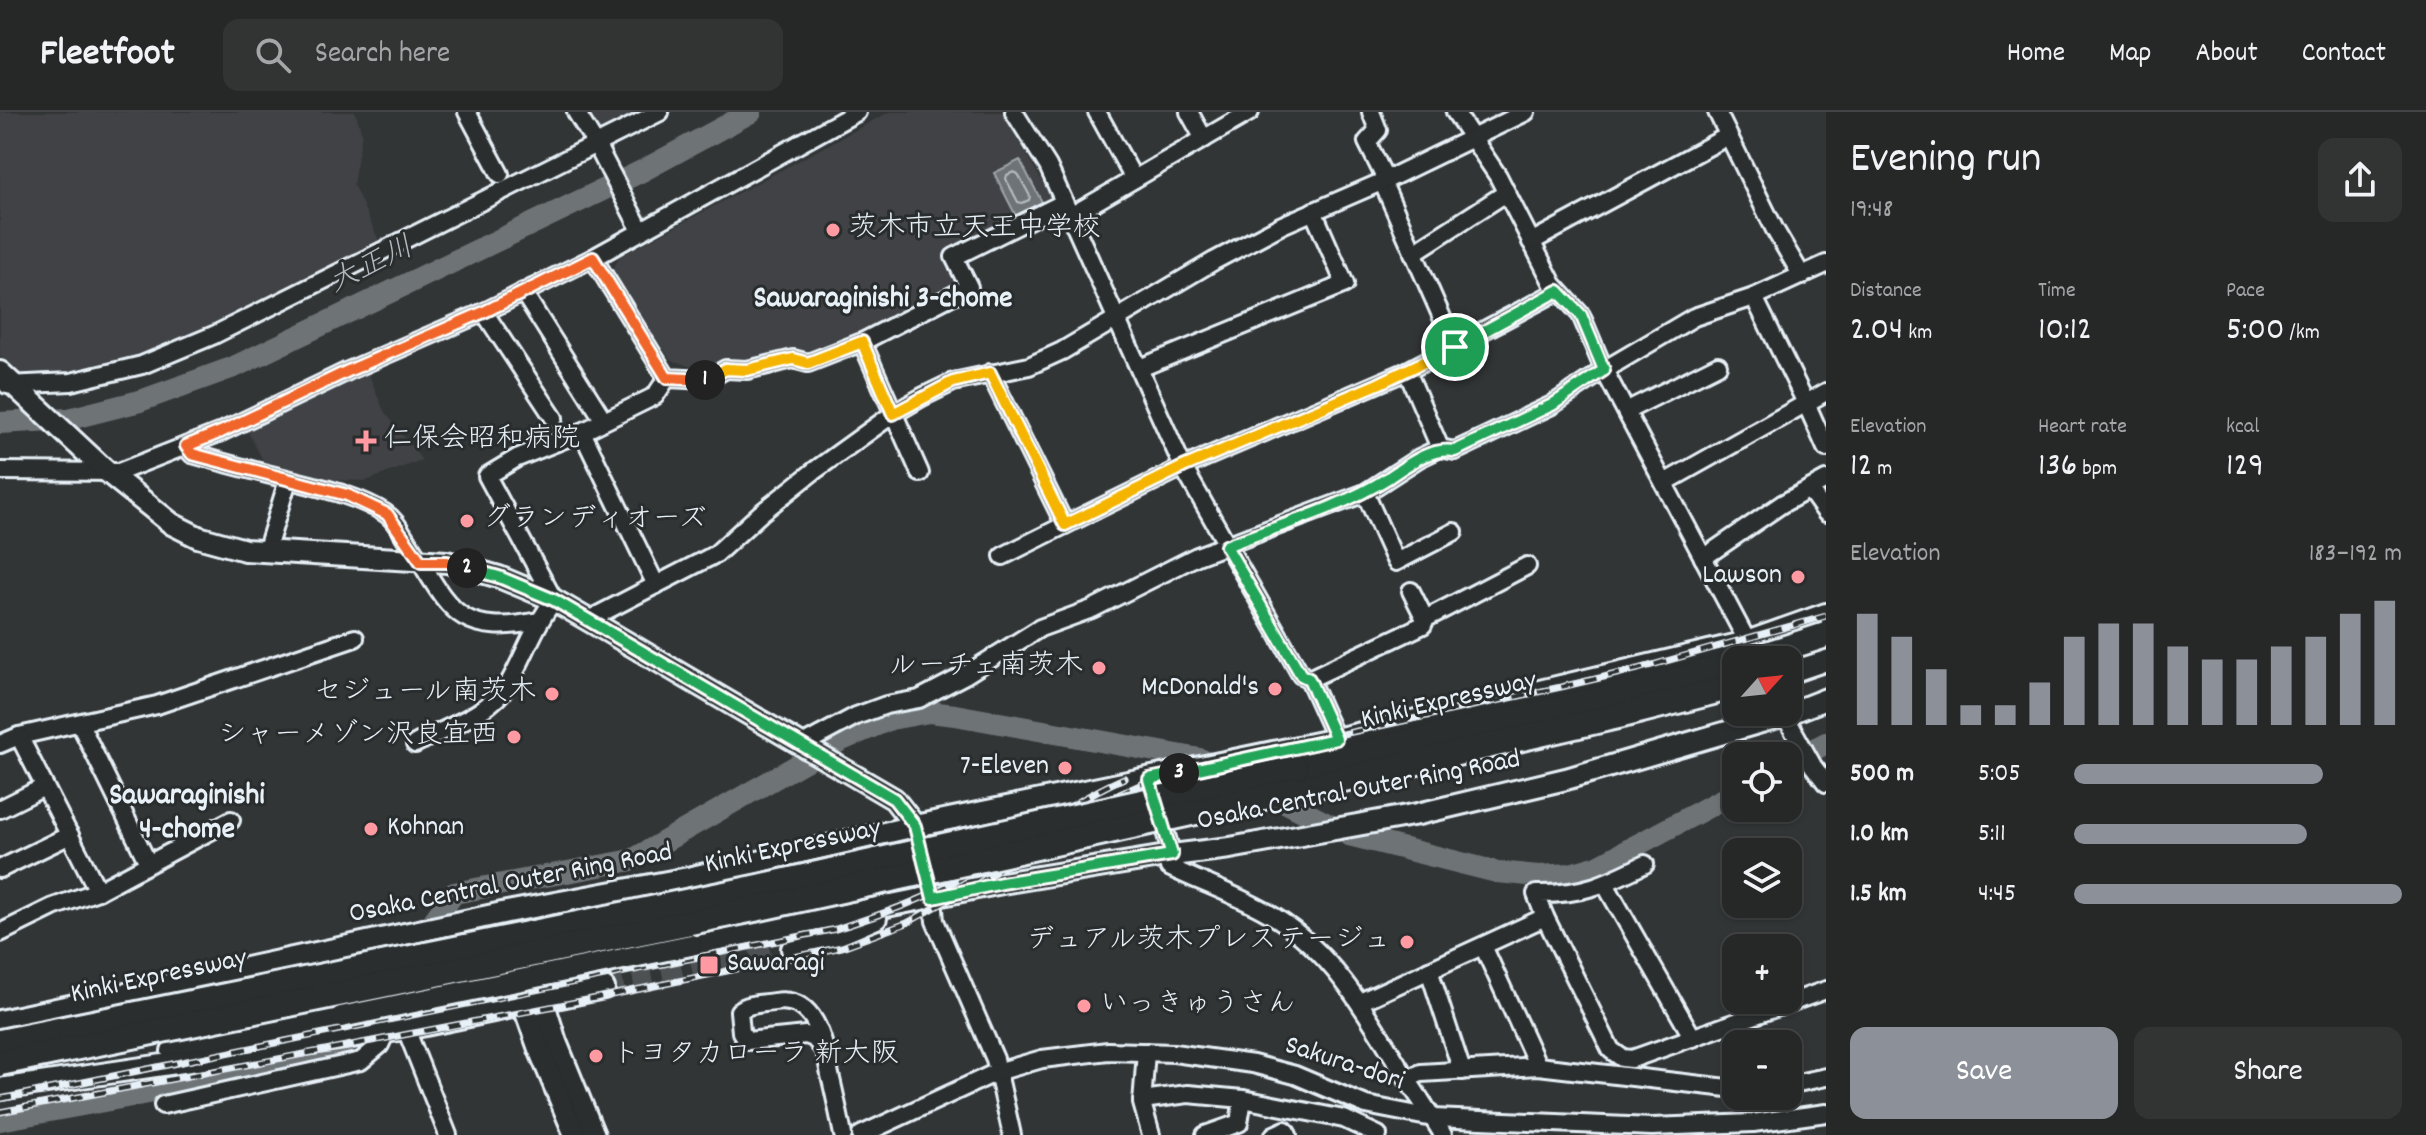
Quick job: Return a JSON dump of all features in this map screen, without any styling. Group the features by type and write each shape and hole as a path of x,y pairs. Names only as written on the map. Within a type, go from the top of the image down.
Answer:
{"highway":[{"name":"Kinki Expressway","path":"1785,646 1826,635"},
{"path":"1802,666 1826,658"},
{"name":"Kinki Expressway","path":"0,1042 759,887 1614,695 1722,663"},
{"name":"Kinki Expressway","path":"0,1063 764,907 1316,785 1722,690"}],"main road":[{"path":"5,381 172,524 234,549 447,562 499,577 554,600 894,799 915,826 925,899 828,939 792,949"},
{"name":"Osaka Central Outer Ring Road","path":"1766,646 1826,614"},
{"name":"Osaka Central Outer Ring Road","path":"0,1021 507,912 688,878 915,826 1722,661"},
{"name":"Osaka Central Outer Ring Road","path":"1802,707 1826,699"},
{"name":"Osaka Central Outer Ring Road","path":"0,1088 1002,883 1230,848 1418,814 1566,779 1741,726"},
{"path":"507,912 526,944 533,1004 575,1135"},
{"path":"0,1088 396,1031 604,988"},
{"path":"533,1004 556,1042 594,1135"}],"street":[{"path":"467,112 500,174"},
{"path":"576,112 641,231"},
{"path":"5,381 71,382 142,365 214,335 660,112"},
{"path":"0,471 102,467 119,472 221,432 348,371 484,312 593,258 857,112"},
{"path":"1014,112 1048,166 1183,467 1301,675 1309,679 1336,739"},
{"path":"1097,112 1134,179"},
{"path":"1189,112 1204,139"},
{"path":"667,378 706,380 726,369 747,370 793,359 808,363 862,342 969,287 954,257 1134,179 1250,112"},
{"path":"1371,112 1378,130 1367,142 1455,347"},
{"path":"1455,112 1498,176 1558,291 1581,315 1604,370 1703,558 1743,646"},
{"path":"588,620 716,554 792,488 893,414 953,382 1029,366 1062,351 1214,261 1313,211 1526,112"},
{"path":"1717,112 1775,230 1802,276"},
{"path":"1531,242 1728,136"},
{"path":"1413,253 1506,193"},
{"path":"1140,368 1345,284 1313,211"},
{"path":"593,258 667,378"},
{"path":"804,747 856,716 886,705 919,699 965,675 1040,628 1092,609 1197,556 1365,493 1440,448 1455,451 1552,405 1694,317 1754,297 1826,264"},
{"path":"1003,556 1183,467 1407,371 1558,291"},
{"path":"523,292 603,419"},
{"path":"1754,297 1826,448"},
{"path":"484,312 554,418"},
{"path":"862,342 920,473"},
{"path":"1626,411 1718,365"},
{"path":"1407,371 1440,448"},
{"path":"990,373 1065,525"},
{"path":"415,744 484,708 507,685 539,621 554,600 487,476 517,458 582,432 655,396 667,378"},
{"path":"1664,483 1826,392"},
{"path":"582,432 656,585"},
{"path":"186,446 192,454 347,495 387,514 421,562 444,602 465,619 487,626 515,626 539,621"},
{"path":"266,552 288,480"},
{"path":"1703,558 1826,480"},
{"path":"1809,489 1826,513"},
{"path":"1365,493 1396,562 1454,532"},
{"path":"1309,679 1423,625 1425,619 1527,566"},
{"path":"1411,591 1425,619"},
{"path":"0,744 19,736 157,705 355,638"},
{"path":"80,724 148,863"},
{"path":"1791,726 1826,783"},
{"path":"19,736 98,891"},
{"path":"1149,779 1172,855 1169,867 1239,897 1277,918 1314,946 1360,1002 1443,1135"},
{"path":"0,809 44,787"},
{"path":"0,933 53,907 98,891 231,820"},
{"path":"0,869 70,835"},
{"path":"1645,864 1605,884 1563,894 1536,894 1611,1050 1622,1058 1632,1059 1826,990"},
{"path":"1605,884 1693,1038"},
{"path":"925,899 995,1059 1012,1135"},
{"path":"1360,1002 1545,917"},
{"path":"1483,946 1538,1066"},
{"path":"1429,970 1462,1071"},
{"path":"825,1051 814,1038 806,1035 747,1041 741,1032 739,1011 745,1006 785,1000 798,1004 815,1021 825,1051 843,1135"},
{"path":"163,1105 361,1061 396,1031 448,1135"},
{"path":"1146,1052 1142,1100 1151,1135"},
{"name":"Sakura-dori","path":"861,1135 997,1072 1068,1054 1146,1052 1253,1064 1295,1075 1366,1105 1433,1118 1652,1127 1753,1123 1826,1113"},
{"path":"1407,1079 1421,1073 1538,1066 1722,1087"},
{"path":"1802,1082 1826,1077"},
{"path":"1142,1100 1188,1094 1243,1099 1344,1119 1378,1135"},
{"path":"1205,1135 1242,1129 1243,1099"},
{"path":"1274,1135 1285,1130 1288,1135"}],"shaded area":[{"path":"0,112 355,112 362,133 353,184 382,247 212,330 141,360 30,381 0,356"},
{"path":"583,112 651,112 600,134"},
{"name":"茨木市立天王中学校","path":"889,112 1002,112 1051,197 1048,205 948,255 960,281 959,289 863,336 809,357 704,372 670,359 612,272 619,257"},
{"path":"367,370 384,411 422,460 366,481 334,480 332,483 268,470 246,428"}],"water":[{"path":"1020,160 1042,202 1016,216 994,173"}],"waterway":[{"name":"大正川","path":"0,423 69,419 140,401 234,367 642,171 751,112"},
{"path":"399,969 454,893 632,860 840,741 891,719 929,712 955,715 1200,759 1219,769"},
{"path":"1802,756 1826,743"},
{"path":"1261,790 1349,835 1497,872 1539,876 1570,874 1598,866 1722,800"},
{"path":"0,1120 334,1059 376,1000"}],"tunnel":[{"path":"604,988 792,949"}],"railway":[{"path":"0,1112 597,998 842,947 907,923 979,883 1102,802 1171,771 1638,669 1826,616"},
{"path":"0,1099 836,929 940,890 1065,810 1124,778"}],"place":[{"name":"茨木市立天王中学校","path":"833,230"},
{"name":"仁保会昭和病院","path":"366,441"},
{"name":"グランディオーズ","path":"467,521"},
{"name":"Lawson","path":"1798,577"},
{"name":"ルーチェ南茨木","path":"1099,668"},
{"name":"McDonald's","path":"1275,689"},
{"name":"セジュール南茨木","path":"552,694"},
{"name":"シャーメゾン沢良宜西","path":"514,737"},
{"name":"7-Eleven","path":"1065,768"},
{"name":"Kohnan","path":"371,829"},
{"name":"デュアル茨木プレステージュ","path":"1407,942"},
{"name":"Sawaragi","path":"709,965"},
{"name":"いっきゅうさん","path":"1084,1006"},
{"name":"トヨタカローラ 新大阪","path":"596,1056"}],"district":[{"name":"Sawaraginishi 3-chome","path":"883,300"},
{"name":"Sawaraginishi 4-chome","path":"187,814"}],"route":[{"path":"593,258 667,378 706,380 726,369 747,370 793,359 808,363 862,342 893,414 953,382 990,373 1065,525 1183,467 1378,384 1455,347 1558,291 1581,315 1604,370 1552,405 1455,451 1440,448 1365,493 1226,546 1301,675 1309,679 1336,739 1149,779 1172,855 1002,883 933,898 915,826 894,799 554,600 499,577 447,562 421,562 387,514 347,495 192,454 186,446 484,312 593,258"}]}
